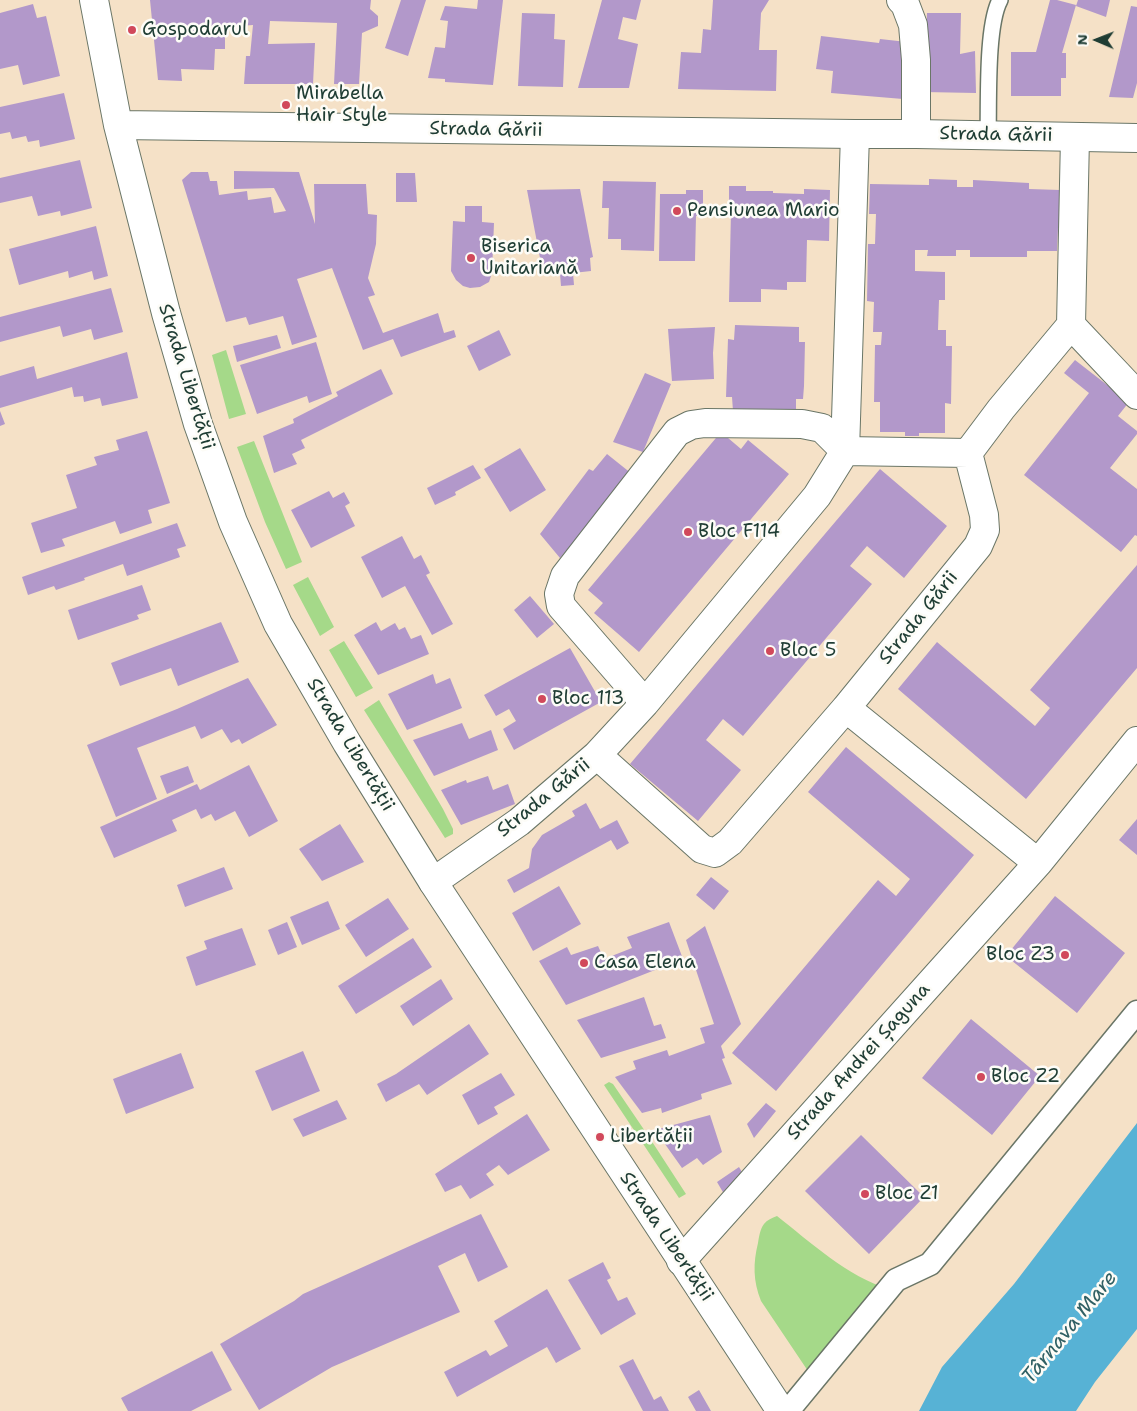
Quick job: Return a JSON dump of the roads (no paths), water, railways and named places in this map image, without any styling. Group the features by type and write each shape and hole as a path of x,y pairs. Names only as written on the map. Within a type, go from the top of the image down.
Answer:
{"street":[{"name":"Strada Libertății","path":"94,0 118,125 166,313 193,406 233,522 278,624 346,743 433,882 781,1411"},
{"path":"901,0 905,4 913,25 916,60 916,134"},
{"name":"Strada Gării","path":"118,125 1137,138"},
{"path":"845,451 855,134"},
{"path":"644,703 561,606 560,594 565,576 677,432 691,425 705,422 802,424 822,428 845,451 968,454 1001,409 1071,325 1075,137"},
{"path":"1071,325 1137,395"},
{"name":"Strada Gării","path":"433,882 519,822 597,755 644,703 817,496 845,451"},
{"name":"Strada Gării","path":"597,755 702,848 715,853 730,842 846,708 978,546 985,530 984,515 968,454"},
{"path":"846,708 1038,863"},
{"name":"Strada Andrei Șaguna","path":"681,1260 1038,863 1137,741"},
{"path":"788,1411 896,1280 930,1264 1137,1012"}],"lane":[{"path":"988,135 991,40 996,7 1000,0"}],"water":[{"name":"Târnava Mare","path":"1137,1123 1137,1329 1095,1382 1076,1411 919,1411 942,1367 1014,1284"}],"place":[{"name":"Gospodarul","path":"132,30"},
{"name":"Mirabella Hair Style","path":"286,105"},
{"name":"Pensiunea Mario","path":"677,211"},
{"name":"Biserica Unitariană","path":"471,258"},
{"name":"Bloc F114","path":"688,532"},
{"name":"Bloc 5","path":"770,651"},
{"name":"Bloc 113","path":"542,699"},
{"name":"Bloc Z3","path":"1065,955"},
{"name":"Casa Elena","path":"584,963"},
{"name":"Bloc Z2","path":"981,1077"},
{"name":"Libertății","path":"600,1137"},
{"name":"Bloc Z1","path":"865,1194"}]}
